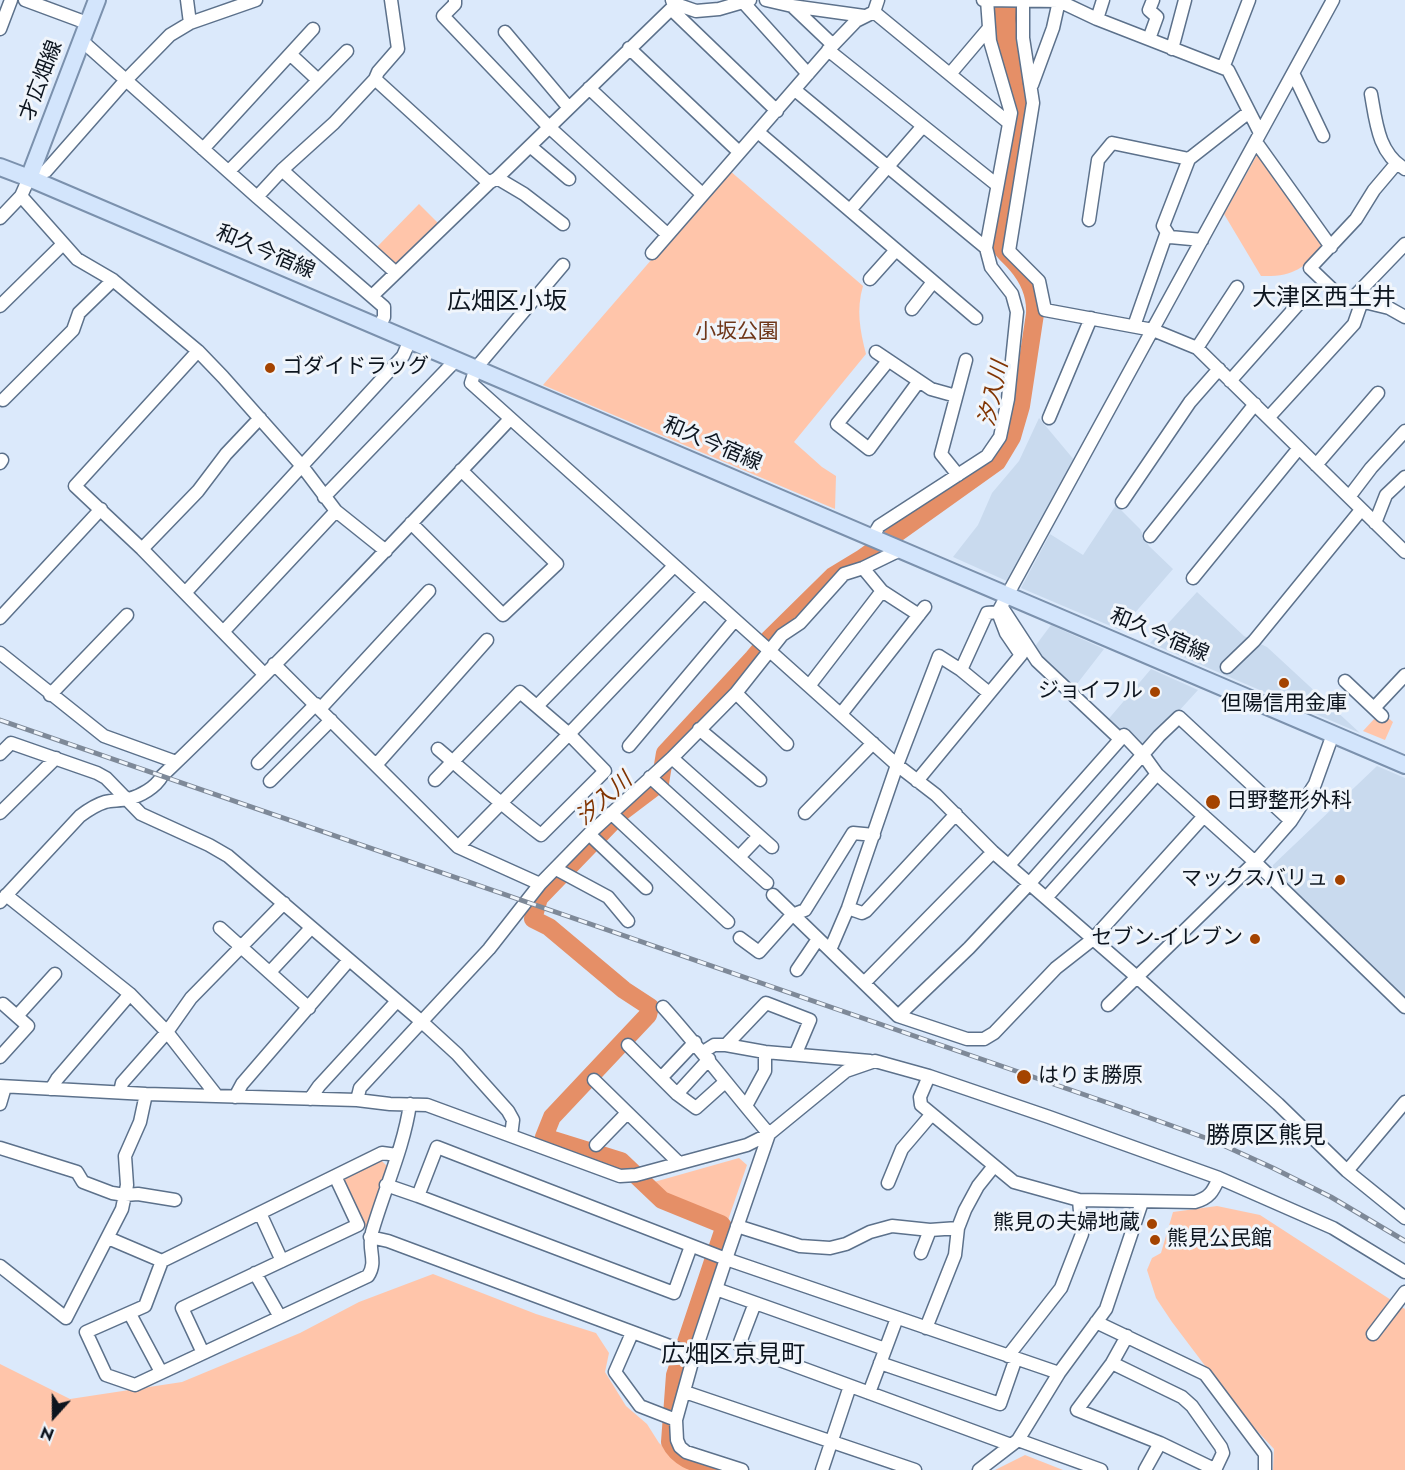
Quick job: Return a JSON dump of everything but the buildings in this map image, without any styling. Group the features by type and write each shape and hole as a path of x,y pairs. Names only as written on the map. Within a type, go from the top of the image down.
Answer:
{"main road":[{"name":"才広畑線","path":"29,178 96,0"},
{"name":"和久今宿線","path":"0,168 29,178 872,538 1002,604 1333,734 1405,765"}],"street":[{"path":"0,29 11,0"},
{"path":"25,0 42,3 87,23"},
{"path":"187,0 190,23"},
{"path":"0,218 21,196 29,178 46,171 126,80 170,35 190,23 256,0"},
{"path":"257,197 282,170 334,123 375,79 378,72 398,49 391,0"},
{"path":"455,0 443,16 549,127 667,234"},
{"path":"766,0 792,6 872,9 1009,123"},
{"path":"872,538 879,526 987,456 1000,437 1008,399 1017,312 1012,294 992,267 986,248 1011,113 990,41 986,0 1075,4 1097,19 1228,70 1249,112 1258,138 1332,247"},
{"path":"1023,0 1023,38 1033,103 1009,251 1040,281 1044,309 1153,330 1197,348 1405,552"},
{"path":"1097,19 1103,0"},
{"path":"1149,39 1157,17 1149,10 1154,0"},
{"path":"1172,49 1185,0"},
{"path":"1223,68 1249,0"},
{"path":"1320,0 1327,12"},
{"path":"961,670 987,613 1002,604 1333,0"},
{"path":"672,4 696,11 716,4 747,1 807,74"},
{"path":"1031,86 1053,28 1059,2"},
{"path":"372,296 530,146 672,4"},
{"path":"672,4 777,111"},
{"path":"792,6 831,48 997,185"},
{"path":"652,254 807,74 856,21 872,9"},
{"path":"950,74 989,27"},
{"path":"204,149 313,29"},
{"path":"505,32 568,108"},
{"path":"81,40 384,307 384,317 379,327"},
{"path":"629,48 739,152"},
{"path":"229,171 347,51"},
{"path":"290,54 318,80"},
{"path":"1293,73 1323,136"},
{"path":"375,79 493,180 524,194 563,224"},
{"path":"589,88 702,194"},
{"path":"795,90 986,248"},
{"path":"1371,94 1381,143 1400,166 1374,190 1356,219 1310,268 1333,290 1357,300 1389,308 1405,317"},
{"path":"1202,240 1170,237 1163,226 1189,159 1249,112"},
{"path":"850,210 923,126"},
{"path":"758,132 975,318"},
{"path":"1089,220 1098,160 1112,143 1189,159"},
{"path":"530,146 569,179"},
{"path":"282,170 395,272"},
{"path":"21,196 77,259 113,280 198,351 302,466 336,511 386,551"},
{"path":"1134,327 1167,232"},
{"path":"0,306 63,244"},
{"path":"1269,417 1353,324 1357,300 1405,244"},
{"path":"870,279 896,250"},
{"path":"563,265 476,368 471,383 897,765 936,795 993,852 1278,1104 1347,1171 1405,1218"},
{"path":"3,400 73,330 79,313 113,280"},
{"path":"912,309 933,282"},
{"path":"1197,348 1237,286"},
{"path":"1230,381 1300,301"},
{"path":"1049,418 1091,318"},
{"path":"184,593 403,356 410,340"},
{"path":"198,351 75,486 142,549 265,675"},
{"path":"876,352 931,389 956,396"},
{"path":"324,497 456,360"},
{"path":"958,475 941,454 966,360"},
{"path":"888,361 837,424 869,448 919,381"},
{"path":"1122,502 1190,402 1218,369"},
{"path":"1316,465 1378,393"},
{"path":"1150,536 1255,404"},
{"path":"142,549 198,491 226,454 260,418"},
{"path":"217,1096 167,1032 130,994 4,893 80,816 92,807 108,801 128,800 150,789 386,551 510,418"},
{"path":"1348,496 1405,431"},
{"path":"1193,578 1299,448"},
{"path":"411,523 503,615 557,564 461,470"},
{"path":"1375,523 1386,495 1405,477"},
{"path":"0,618 100,509"},
{"path":"1227,666 1254,641 1360,510"},
{"path":"223,632 336,511"},
{"path":"357,1100 360,1088 489,949 540,884 589,834 614,816 656,777 699,729 736,693 782,635 800,623 844,574 863,568 896,549"},
{"path":"537,706 674,566"},
{"path":"841,714 922,611 882,591 863,568"},
{"path":"258,763 318,706 429,591"},
{"path":"809,686 882,591"},
{"path":"458,847 704,592"},
{"path":"917,781 1020,655 1006,633 1002,604"},
{"path":"1002,604 1038,661 1120,739"},
{"path":"50,695 127,615"},
{"path":"629,746 735,620"},
{"path":"376,765 487,640"},
{"path":"0,653 104,736 176,762"},
{"path":"830,950 848,908 897,765 939,656 961,670 988,693"},
{"path":"274,664 458,847 540,884"},
{"path":"1345,681 1378,712 1405,675"},
{"path":"435,780 453,762 520,692 569,734 606,771 541,835 500,804 453,762 438,749"},
{"path":"736,693 787,744"},
{"path":"898,1016 969,948 1144,756 1159,736 1179,717 1291,821"},
{"path":"270,781 331,720"},
{"path":"699,729 759,780"},
{"path":"1108,1005 1255,861 1291,821 1315,784 1333,734"},
{"path":"1009,865 1124,735 1157,774 1255,861 1405,1007"},
{"path":"0,754 11,743 106,778 141,814 228,856 457,1054 508,1111 513,1120 511,1136"},
{"path":"805,813 873,743"},
{"path":"0,813 56,758"},
{"path":"672,758 772,847"},
{"path":"1046,898 1157,774"},
{"path":"656,777 767,883"},
{"path":"848,908 862,913 866,911 956,814"},
{"path":"614,816 728,922"},
{"path":"773,895 898,1016 967,1039 984,1039 994,1033 1056,968 1092,939 1204,816"},
{"path":"740,938 759,952 792,915 805,910 853,833 874,835"},
{"path":"589,834 646,888"},
{"path":"739,857 759,836"},
{"path":"865,982 993,852"},
{"path":"556,869 608,897 628,921"},
{"path":"120,1092 122,1083 167,1032 191,998 284,903"},
{"path":"220,928 309,1008"},
{"path":"270,972 311,928"},
{"path":"798,970 818,939"},
{"path":"235,1097 242,1084 349,960"},
{"path":"17,1016 55,974"},
{"path":"51,1089 130,994"},
{"path":"310,1099 319,1086 397,1001"},
{"path":"726,1045 766,1003 810,1020 796,1053"},
{"path":"0,1057 28,1026 3,1004"},
{"path":"663,1007 695,1041 725,1082 769,1134"},
{"path":"661,1078 695,1041"},
{"path":"627,1045 677,1094 696,1108 725,1082"},
{"path":"677,1094 714,1045 765,1052 875,1061 929,1076 1219,1178 1333,1228 1405,1272"},
{"path":"746,1106 765,1071 765,1052"},
{"path":"0,1104 2,1087 357,1100 427,1105 620,1176 636,1175 747,1145 769,1134 846,1071 875,1061"},
{"path":"929,1076 920,1096 921,1105 1014,1182 1079,1200 1195,1202 1206,1199 1219,1178"},
{"path":"594,1080 678,1162"},
{"path":"0,1266 66,1318 119,1215 125,1195 127,1172 125,1156 140,1122 146,1094"},
{"path":"1347,1171 1405,1102"},
{"path":"397,1155 382,1153 162,1261 145,1306 86,1332 106,1375 135,1385 368,1276 373,1268 370,1237 397,1155 410,1104"},
{"path":"596,1145 627,1113"},
{"path":"888,1183 902,1149 931,1115"},
{"path":"742,1470 686,1452 677,1440 676,1420 694,1355 769,1134"},
{"path":"418,1196 437,1147 726,1259 1059,1373"},
{"path":"0,1148 76,1172 83,1182 112,1192 175,1200"},
{"path":"926,1328 955,1255 958,1228 965,1210 978,1186 994,1166"},
{"path":"203,1353 182,1308 358,1225 335,1176"},
{"path":"386,1185 674,1293 691,1246"},
{"path":"880,1363 1000,1404 1012,1357 1061,1288 1082,1234 1079,1200"},
{"path":"980,1470 1015,1443 1059,1373 1106,1309 1142,1202"},
{"path":"260,1213 282,1261"},
{"path":"737,1226 800,1246 830,1248 892,1226 930,1230 958,1228"},
{"path":"921,1253 930,1230"},
{"path":"370,1237 388,1241 694,1355"},
{"path":"108,1238 162,1261"},
{"path":"255,1273 280,1317"},
{"path":"716,1289 885,1349"},
{"path":"1373,1334 1405,1292"},
{"path":"754,1303 739,1346 869,1393 1101,1470"},
{"path":"130,1314 161,1372"},
{"path":"869,1393 897,1318"},
{"path":"1096,1322 1205,1374 1265,1455 1265,1470"},
{"path":"632,1333 615,1372 640,1406 676,1420"},
{"path":"1112,1363 1182,1397 1192,1406 1221,1447 1223,1453 1216,1470 1160,1443 1077,1410 1112,1363 1127,1336"},
{"path":"822,1470 850,1386"},
{"path":"685,1392 915,1470"},
{"path":"1145,1470 1160,1443"}],"shaded area":[{"path":"994,0 1017,0 1016,19 1023,70 1024,107 1007,151 1014,109 995,36"},
{"path":"1039,418 1075,461 1009,582 953,557 978,525 992,493 1019,461"},
{"path":"1116,505 1140,529 1149,546 1173,569 1120,630 1021,588 1050,534 1083,555"},
{"path":"1197,592 1244,636 1267,647 1360,733 1150,643"},
{"path":"1051,625 1104,649 1073,689 1033,649"},
{"path":"1151,669 1198,690 1146,747 1123,727 1118,732 1106,722"},
{"path":"1377,766 1405,778 1405,997 1274,873 1273,865"}],"green space":[{"path":"1258,153 1324,246 1303,266 1281,275 1261,276 1224,214"},
{"name":"小坂公園","path":"729,170 863,286 860,320 866,354 794,442 822,467 836,476 835,509 543,385"},
{"path":"419,204 438,223 396,266 376,248"},
{"path":"1386,716 1393,722 1385,740 1363,731 1376,717"},
{"path":"739,1158 747,1165 726,1226 663,1198 647,1184"},
{"path":"381,1160 387,1166 367,1227 363,1227 342,1183 345,1176"},
{"path":"1217,1206 1260,1215 1405,1309 1405,1470 1273,1470 1274,1449 1243,1416 1172,1322 1156,1298 1147,1270 1152,1258 1161,1253 1173,1212"},
{"path":"433,1274 536,1314 596,1333 609,1353 605,1372 626,1406 647,1424 659,1443 683,1464 698,1470 0,1470 0,1364 70,1399 182,1382 300,1333 359,1302"},
{"path":"1025,1455 1063,1470 995,1470"}],"waterway":[{"name":"汐入川","path":"719,1470 684,1458 670,1442 675,1375 724,1228 721,1224 662,1200 621,1161 544,1137 552,1117 648,1015 650,1007 624,990 549,927 533,919 539,898 623,811 660,783 665,753 769,639 833,576 861,559 997,462 1012,437 1021,406 1035,314 1033,294 1028,282 1002,248 997,233 1020,120 1019,93"}],"railway":[{"path":"0,720 1214,1141 1331,1197 1405,1241"}],"place":[{"name":"ゴダイドラッグ","path":"270,368"},
{"name":"但陽信用金庫","path":"1284,683"},
{"name":"ジョイフル","path":"1155,692"},
{"name":"日野整形外科","path":"1213,802"},
{"name":"マックスバリュ","path":"1340,880"},
{"name":"セブン-イレブン","path":"1255,939"},
{"name":"はりま勝原","path":"1024,1077"},
{"name":"熊見の夫婦地蔵","path":"1152,1224"},
{"name":"熊見公民館","path":"1155,1240"}],"district":[{"name":"大津区西土井","path":"1324,299"},
{"name":"広畑区小坂","path":"507,303"},
{"name":"勝原区熊見","path":"1266,1137"},
{"name":"広畑区京見町","path":"733,1356"}]}
